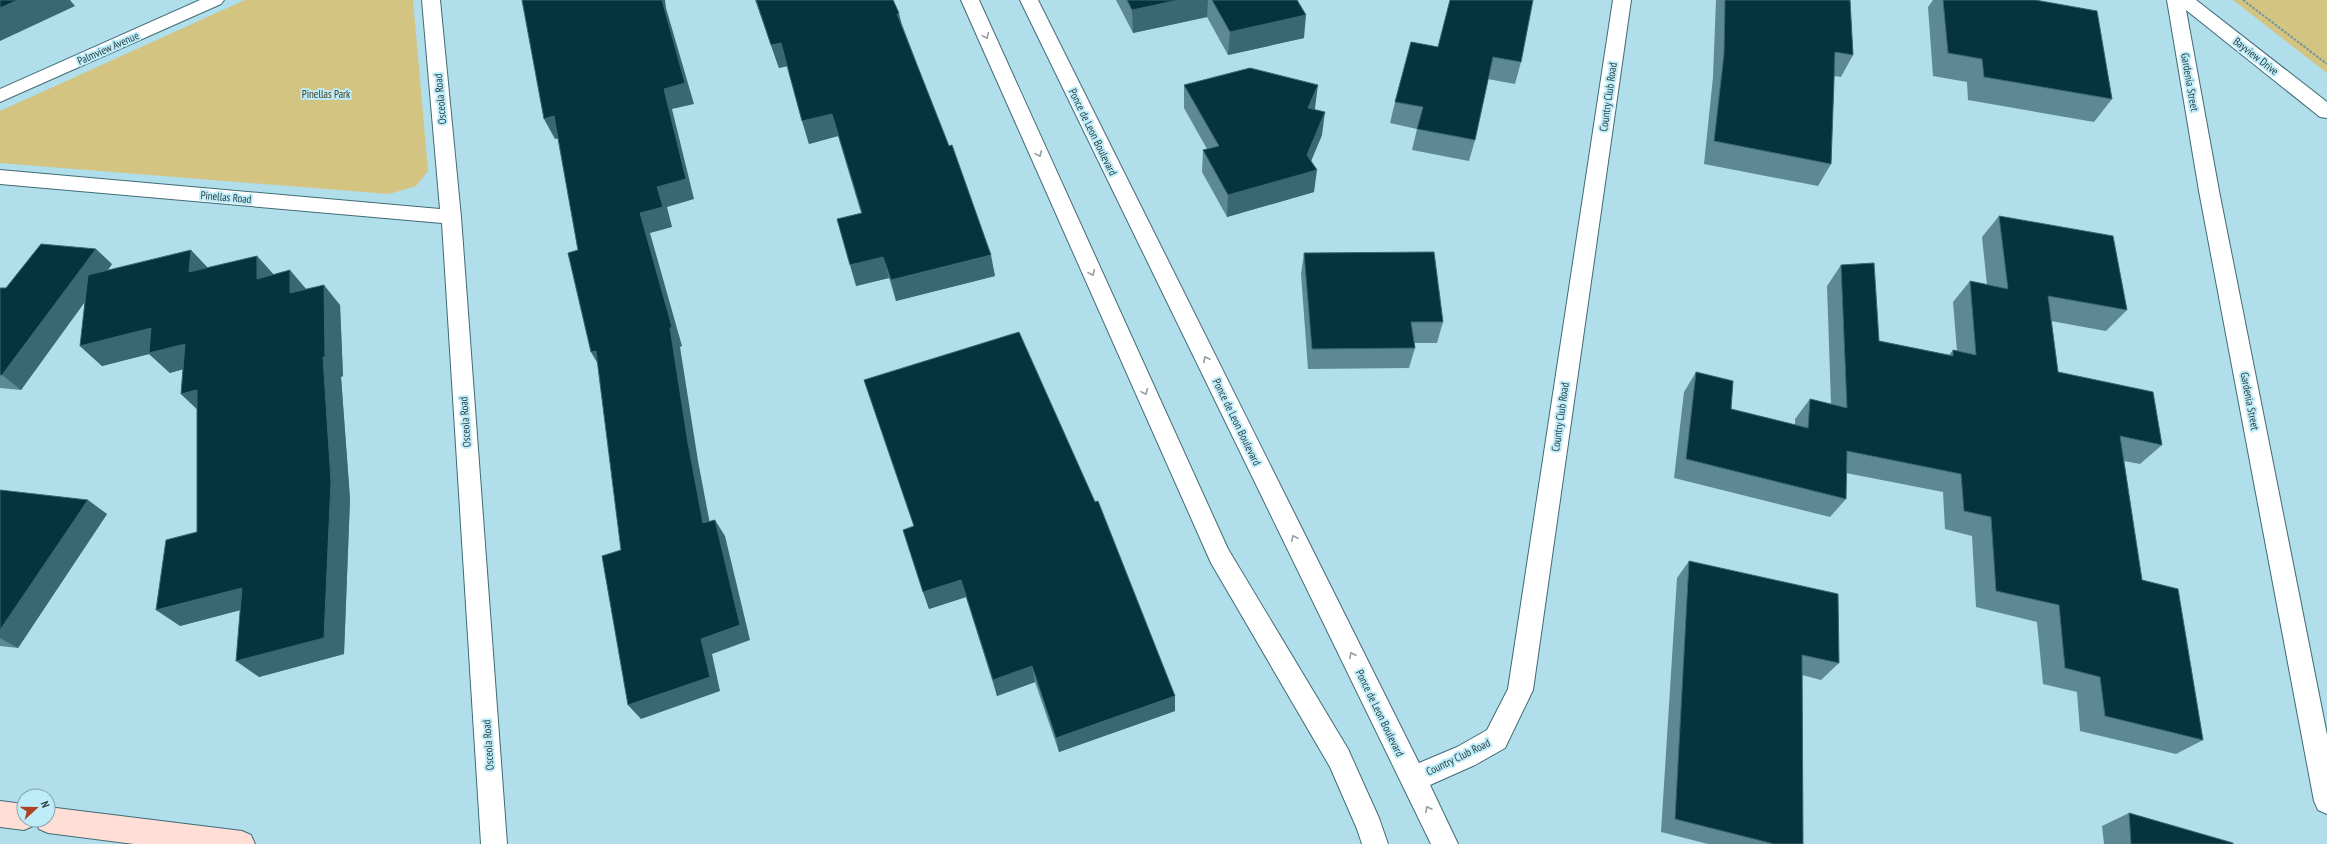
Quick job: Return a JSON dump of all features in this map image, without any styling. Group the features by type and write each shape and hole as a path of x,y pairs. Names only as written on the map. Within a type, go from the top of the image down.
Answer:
{"street":[{"name":"Palmview Avenue","path":"0,96 215,0"},
{"name":"Osceola Road","path":"431,0 451,217 494,844"},
{"path":"970,0 1219,556 1339,758 1370,827 1375,844"},
{"name":"Ponce de Leon Boulevard","path":"1028,0 1446,844"},
{"name":"Country Club Road","path":"1413,779 1466,756 1496,739 1520,690 1622,0"},
{"name":"Gardenia Street","path":"2176,0 2209,191 2327,801"},
{"name":"Bayview Drive","path":"2185,0 2327,112"},
{"name":"Pinellas Road","path":"0,177 451,217"},
{"path":"0,814 16,816"},
{"path":"56,821 242,844"}],"path":[{"path":"2243,0 2327,64"}],"green space":[{"name":"Pinellas Park","path":"245,0 413,0 428,171 416,186 389,194 0,163 0,111"},
{"path":"2233,0 2327,0 2327,73"}],"building":[{"path":"0,0 18,0 0,8"},
{"path":"522,0 662,0 685,83 664,89 686,179 657,187 663,207 640,213 672,327 670,328 688,443 703,523 715,520 740,625 701,639 710,677 628,705 602,556 621,550 596,351 591,352 568,253 578,250 554,116 544,119"},
{"path":"756,0 893,0 899,13 897,14 949,146 952,145 991,255 891,280 883,257 850,265 837,219 862,213 832,114 802,121 781,43 771,45"},
{"path":"1127,0 1179,0 1132,10"},
{"path":"1212,0 1297,0 1306,15 1230,32"},
{"path":"1450,0 1533,0 1521,62 1493,57 1475,140 1417,129 1423,107 1395,102 1411,42 1438,47"},
{"path":"1725,0 1850,0 1853,55 1835,52 1831,164 1714,141 1724,54"},
{"path":"1943,0 2035,0 2097,11 2112,99 1984,77 1982,59 1948,53"},
{"path":"1250,68 1318,85 1308,108 1325,112 1307,155 1317,170 1228,195 1203,150 1219,146 1184,85"},
{"path":"1999,216 2113,236 2127,310 2048,296 2058,372 2153,392 2162,445 2120,436 2142,580 2178,589 2203,740 2105,716 2100,677 2065,668 2059,605 1996,591 1991,517 1964,511 1961,474 1847,451 1846,499 1686,459 1696,372 1733,381 1731,409 1808,428 1810,399 1847,408 1841,265 1874,263 1879,341 1953,356 1953,350 1976,355 1970,281 2008,289"},
{"path":"41,244 96,249 2,375 0,375 0,288 6,288"},
{"path":"191,250 189,272 257,256 257,279 290,270 290,293 324,285 325,357 323,357 331,481 324,638 236,661 242,588 156,610 166,540 197,532 197,390 181,394 185,344 149,353 151,328 80,346 88,275"},
{"path":"1434,252 1443,322 1411,322 1415,348 1312,349 1304,253"},
{"path":"1019,332 1095,502 1098,501 1175,696 1056,738 1032,666 993,680 961,580 923,592 903,530 914,526 864,380"},
{"path":"0,490 88,500 0,630"},
{"path":"1689,561 1838,594 1839,663 1802,655 1803,844 1774,844 1675,819"},
{"path":"2129,813 2233,843 2233,844 2131,844"}]}
